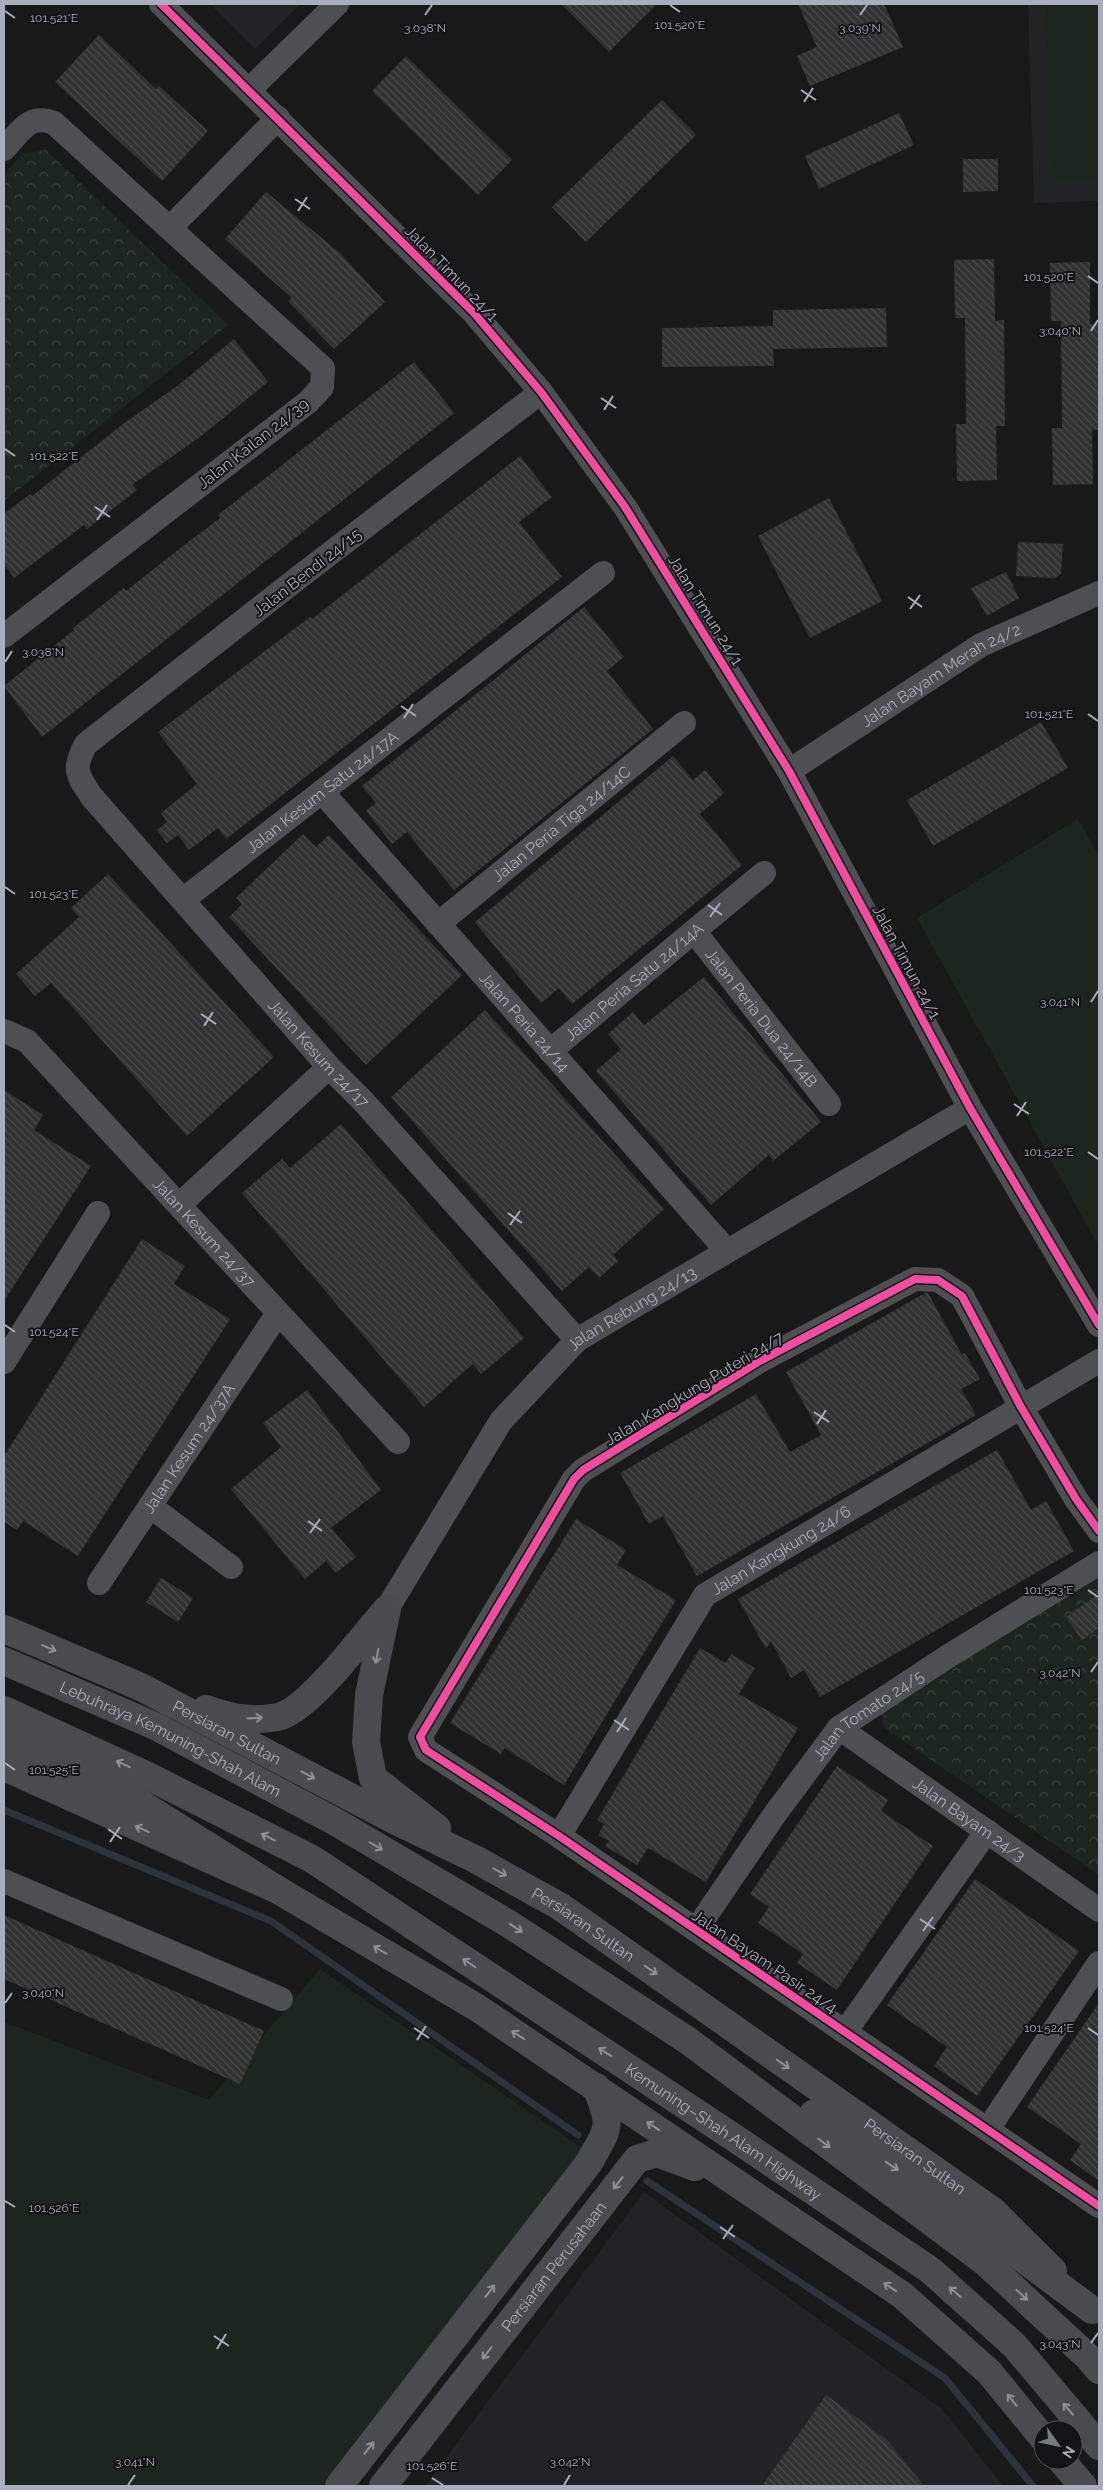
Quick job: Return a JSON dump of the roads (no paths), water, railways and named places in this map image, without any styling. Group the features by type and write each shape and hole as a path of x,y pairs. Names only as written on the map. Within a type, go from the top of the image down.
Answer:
{"main road":[{"path":"141,1687 236,1719 280,1717 308,1699 386,1608"},
{"path":"386,1608 368,1705 366,1742 373,1778 476,1858"},
{"name":"Persiaran Sultan","path":"4,1629 141,1687 398,1822 476,1858 561,1907 993,2211 1096,2314"},
{"name":"Lebuhraya Kemuning-Shah Alam","path":"4,1661 155,1726 334,1822 509,1924 687,2040"},
{"name":"Kemuning–Shah Alam Highway","path":"4,1710 148,1776 312,1859 657,2086 930,2270 1014,2345 1099,2446"},
{"path":"5,1738 132,1798 278,1890 476,2006 766,2202 915,2306 989,2372 1033,2426"},
{"path":"4,1767 278,1890"},
{"path":"687,2040 801,2106 883,2160 972,2221 1096,2314"},
{"path":"687,2040 985,2262 1090,2358 1099,2370"},
{"path":"349,2483 588,2164 607,2131 607,2113 596,2087"},
{"name":"Persiaran Perusahaan","path":"383,2486 637,2159 657,2153 681,2160 766,2202"},
{"path":"1069,2470 1083,2486"}],"street":[{"name":"Jalan Timun 24/1","path":"161,4 474,313 542,392 625,507 789,770 970,1108 1099,1325"},
{"path":"249,90 336,4"},
{"name":"Jalan Kailan 24/39","path":"4,149 32,120 43,118 54,123 323,368 322,387 308,402 4,636"},
{"path":"170,228 278,118"},
{"name":"Jalan Bendi 24/15","path":"78,758 86,744 306,572 542,392"},
{"name":"Jalan Kesum Satu 24/17A","path":"184,899 323,793 603,573"},
{"name":"Jalan Bayam Merah 24/2","path":"789,770 981,645 1099,593"},
{"name":"Jalan Peria Tiga 24/14C","path":"438,924 684,722"},
{"name":"Jalan Kesum 24/17","path":"78,758 78,775 92,797 184,899 329,1067 363,1101 577,1340"},
{"name":"Jalan Peria 24/14","path":"323,793 727,1252"},
{"name":"Jalan Peria Satu 24/14A","path":"550,1051 764,873"},
{"name":"Jalan Peria Dua 24/14B","path":"694,931 829,1104"},
{"name":"Jalan Kesum 24/37","path":"5,1031 27,1041 398,1442"},
{"path":"179,1205 329,1067"},
{"name":"Jalan Rebung 24/13","path":"386,1608 501,1421 577,1340 970,1108"},
{"path":"4,1362 98,1213"},
{"name":"Jalan Kangkung Puteri 24/7","path":"420,1737 574,1479 583,1470 758,1362 915,1279 938,1280 962,1296 1021,1407 1076,1499 1099,1531"},
{"name":"Jalan Kesum 24/37A","path":"98,1583 278,1313"},
{"name":"Jalan Kangkung 24/6","path":"559,1836 705,1595 1099,1361"},
{"path":"150,1506 231,1567"},
{"name":"Jalan Tomato 24/5","path":"696,1930 775,1814 839,1728 947,1656 1099,1563"},
{"name":"Jalan Bayam 24/3","path":"839,1728 1099,1910"},
{"name":"Jalan Bayam Pasir 24/4","path":"420,1737 426,1750 559,1836 1099,2206"},
{"path":"845,2032 987,1831"},
{"path":"4,1881 281,1999"},
{"path":"988,2130 1099,1963"}],"waterway":[{"path":"4,1810 271,1921 578,2135"},
{"path":"647,2181 945,2378 1033,2486"}]}
